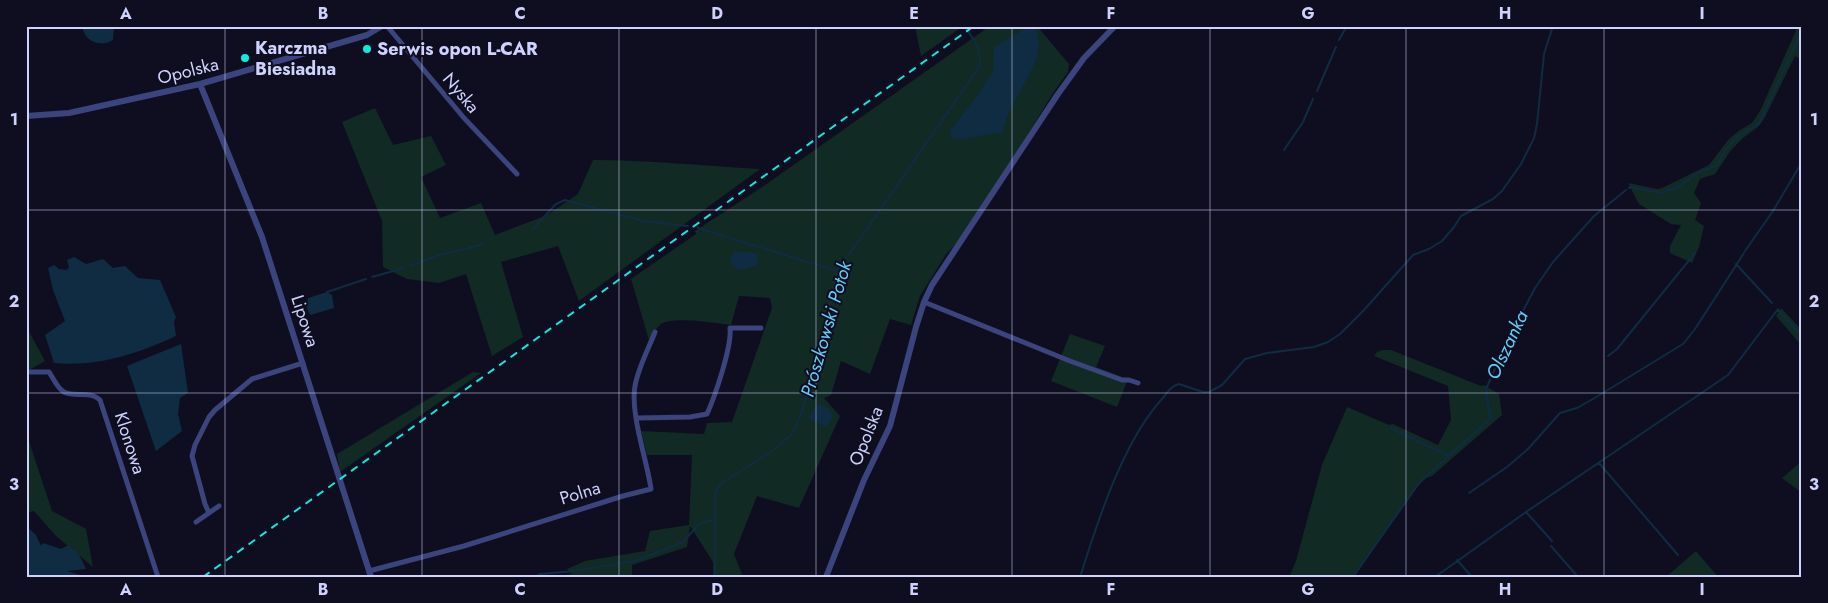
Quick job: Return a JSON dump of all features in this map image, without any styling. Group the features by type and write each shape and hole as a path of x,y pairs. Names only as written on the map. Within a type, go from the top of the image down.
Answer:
{"street":[{"name":"Opolska","path":"26,116 69,114 200,84 367,34 382,26"},
{"name":"Nyska","path":"387,26 464,118 517,174"},
{"name":"Opolska","path":"826,577 864,480 890,426 924,302 932,285 1058,94 1084,58 1115,26"},
{"name":"Lipowa","path":"200,84 251,205 370,574"},
{"path":"924,302 1070,361 1138,384"},
{"path":"637,418 690,417 708,414 727,352 731,335 730,328 761,328"},
{"name":"Polna","path":"370,574 589,506 651,489 634,393 637,375 655,332"},
{"path":"210,513 203,496 192,456 195,445 210,417 215,410 252,379 303,363"},
{"name":"Klonowa","path":"26,372 49,372 64,392 70,394 90,394 100,400 158,577"},
{"path":"196,522 220,506"}],"green space":[{"path":"915,26 963,26 921,56"},
{"path":"990,26 1037,26 1069,64 1068,72 965,235 947,253 920,296 911,325 890,319 870,374 841,361 831,395 824,398 840,416 799,508 757,496 734,554 743,577 713,577 713,562 690,526 687,547 632,565 632,577 561,576 572,574 567,569 585,561 645,551 650,531 689,525 692,455 647,455 641,431 704,434 707,423 732,422 772,308 770,298 739,296 731,325 675,320 661,324 649,340 631,279 696,234 695,231 768,183"},
{"path":"1798,26 1802,26 1802,60 1795,56 1764,119 1758,127 1731,150 1715,174 1700,179 1694,193 1701,203 1695,220 1704,226 1699,247 1692,263 1670,253 1670,246 1681,225 1671,224 1639,204 1629,183 1657,189 1662,188 1709,165 1728,140 1752,123 1760,111"},
{"path":"375,108 393,145 431,136 446,165 421,177 440,218 481,203 495,235 547,215 578,194 593,160 760,169 579,301 558,246 501,262 523,337 492,356 466,274 439,283 407,279 383,267 382,221 342,122"},
{"path":"1781,308 1802,330 1802,346 1776,316"},
{"path":"26,326 45,361 26,372"},
{"path":"1070,334 1105,346 1096,367 1128,379 1117,407 1051,381"},
{"path":"1391,350 1481,386 1484,385 1499,394 1502,415 1432,476 1426,478 1419,485 1353,577 1289,577 1296,561 1322,465 1347,407 1389,425 1393,424 1438,445 1451,420 1448,386 1374,356 1377,352"},
{"path":"473,372 481,373 340,472 337,454"},
{"path":"26,432 52,511 86,529 93,567 56,536 34,511 26,513"},
{"path":"1802,461 1802,493 1782,478"},
{"path":"1696,551 1718,577 1666,577"}],"water":[{"path":"82,26 114,26 113,40 103,43 93,42 86,36"},
{"path":"1031,27 1036,27 1039,46 1037,56 1028,78 1010,111 1003,132 960,139 951,138 950,131 993,71 994,47"},
{"path":"734,251 757,253 758,265 742,270 733,267 730,258"},
{"path":"74,257 86,264 103,259 113,268 125,266 138,278 160,280 176,317 174,322 176,336 117,358 86,363 54,363 45,335 65,321 53,290 48,268 54,265 59,269 67,270 69,267 67,260"},
{"path":"327,292 332,295 334,308 310,315 306,306 308,298"},
{"path":"181,344 188,393 180,398 178,414 182,431 156,451 127,366"},
{"path":"819,403 831,411 833,417 826,427 808,418"},
{"path":"26,526 36,535 41,546 43,543 61,549 69,545 78,553 86,569 67,571 87,577 26,577"}],"waterway":[{"name":"Prószkowski Potok","path":"715,577 715,497 717,489 722,483 774,450 792,434 801,415 820,346 837,271 979,67 979,50 964,26"},
{"path":"1339,40 1347,26"},
{"path":"1081,574 1095,530 1124,458 1148,416 1171,388 1179,384 1203,392 1209,392 1222,385 1245,359 1267,353 1314,347 1328,342 1340,334 1364,310 1413,255 1429,249 1442,241 1461,216 1493,199 1502,191 1521,164 1534,138 1544,54 1553,26"},
{"name":"Olszanka","path":"1629,188 1661,193 1676,188 1701,171 1716,166 1727,148 1738,136 1759,124 1802,30"},
{"path":"1317,91 1336,47"},
{"path":"1284,150 1303,122 1313,99"},
{"path":"1745,251 1773,211 1802,162"},
{"name":"Olszanka","path":"1353,577 1419,483 1490,419 1486,389 1507,341 1535,288 1553,262 1594,216 1626,190"},
{"path":"532,230 556,204 565,200 643,221 688,226"},
{"path":"698,228 726,237"},
{"path":"730,238 837,271"},
{"path":"410,266 439,255 485,244"},
{"path":"1608,356 1617,349 1695,253"},
{"path":"1469,493 1507,467 1528,449 1560,413 1577,408 1683,344 1695,329 1744,253"},
{"path":"1736,264 1772,303"},
{"path":"372,277 404,268"},
{"path":"327,292 366,279"},
{"path":"1435,577 1526,512 1728,375 1778,309"},
{"path":"1778,310 1802,336"},
{"path":"1390,428 1449,456"},
{"path":"1599,463 1678,555"},
{"path":"1526,512 1552,541"},
{"path":"535,577 540,574 575,571 635,561 683,542 700,523 714,520"},
{"path":"1551,546 1578,577"},
{"path":"1457,560 1472,577"}],"railway":[{"path":"203,577 974,26"}],"place":[{"name":"Serwis opon L-CAR","path":"367,49"},
{"name":"Karczma Biesiadna","path":"245,58"}]}
